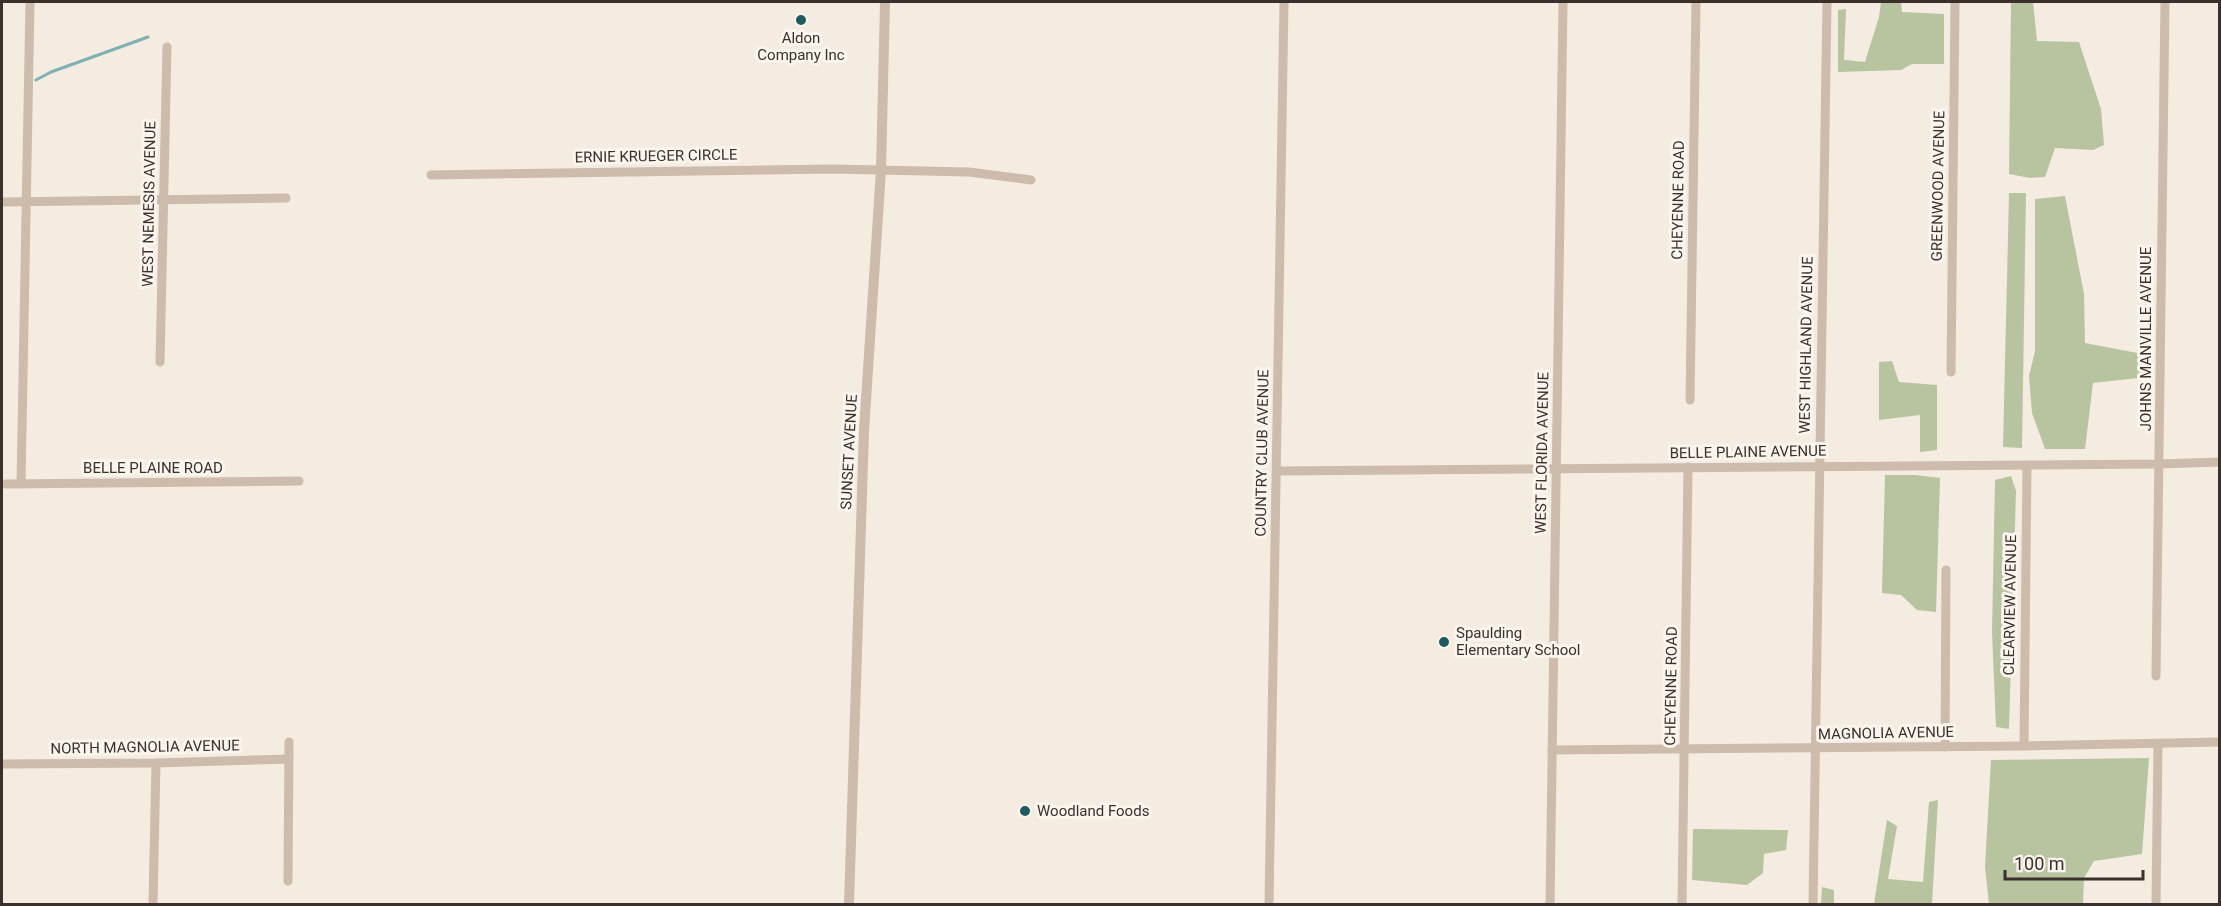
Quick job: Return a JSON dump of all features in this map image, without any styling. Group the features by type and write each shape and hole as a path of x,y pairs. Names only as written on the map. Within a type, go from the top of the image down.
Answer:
{"street":[{"path":"21,484 30,2"},
{"name":"SUNSET AVENUE","path":"849,904 864,431 881,170 885,2"},
{"name":"COUNTRY CLUB AVENUE","path":"1269,904 1284,2"},
{"name":"WEST FLORIDA AVENUE","path":"1550,904 1563,2"},
{"name":"CHEYENNE ROAD","path":"1690,400 1696,2"},
{"name":"WEST HIGHLAND AVENUE","path":"1813,904 1827,2"},
{"name":"GREENWOOD AVENUE","path":"1951,372 1955,2"},
{"name":"JOHNS MANVILLE AVENUE","path":"2156,676 2165,2"},
{"name":"WEST NEMESIS AVENUE","path":"160,362 167,47"},
{"name":"ERNIE KRUEGER CIRCLE","path":"431,175 834,169 969,172 1031,180"},
{"path":"2,202 286,198"},
{"name":"BELLE PLAINE AVENUE","path":"1277,471 2220,462"},
{"name":"CLEARVIEW AVENUE","path":"2024,746 2027,465"},
{"name":"CHEYENNE ROAD","path":"1682,904 1688,467"},
{"name":"BELLE PLAINE ROAD","path":"6,484 191,484 299,481"},
{"path":"1945,747 1946,570"},
{"path":"288,881 289,742"},
{"name":"MAGNOLIA AVENUE","path":"1552,750 2158,745 2220,742"},
{"path":"2156,904 2158,745"},
{"name":"NORTH MAGNOLIA AVENUE","path":"2,764 289,759"},
{"path":"153,904 156,763"}],"green space":[{"path":"1881,2 1901,2 1902,12 1944,14 1944,64 1912,64 1901,70 1838,72 1838,10 1846,9 1844,60 1865,62 1879,17"},
{"path":"2011,2 2033,2 2037,41 2079,42 2101,109 2104,145 2093,150 2055,148 2045,177 2030,178 2009,174"},
{"path":"2009,193 2026,193 2022,448 2003,447"},
{"path":"2065,196 2084,294 2085,343 2148,355 2147,377 2093,383 2085,449 2045,449 2032,413 2029,376 2035,351 2035,199"},
{"path":"1892,361 1899,382 1937,385 1937,450 1920,452 1920,415 1879,420 1879,362"},
{"path":"1885,475 1940,478 1936,612 1917,610 1901,595 1882,593"},
{"path":"2011,476 2016,491 2009,729 1996,727 1992,632 1995,480"},
{"path":"2149,758 2142,854 2094,861 2084,878 2083,904 1989,904 1985,867 1991,760"},
{"path":"1938,800 1932,904 1874,904 1887,820 1897,826 1888,879 1923,882 1929,802"},
{"path":"1693,829 1788,830 1786,850 1764,854 1763,873 1747,885 1692,880"},
{"path":"1822,887 1834,890 1834,904 1821,904"}],"waterway":[{"path":"36,80 51,72 148,37"}],"place":[{"name":"Aldon Company Inc","path":"801,20"},
{"name":"Spaulding Elementary School","path":"1444,642"},
{"name":"Woodland Foods","path":"1025,811"}]}
